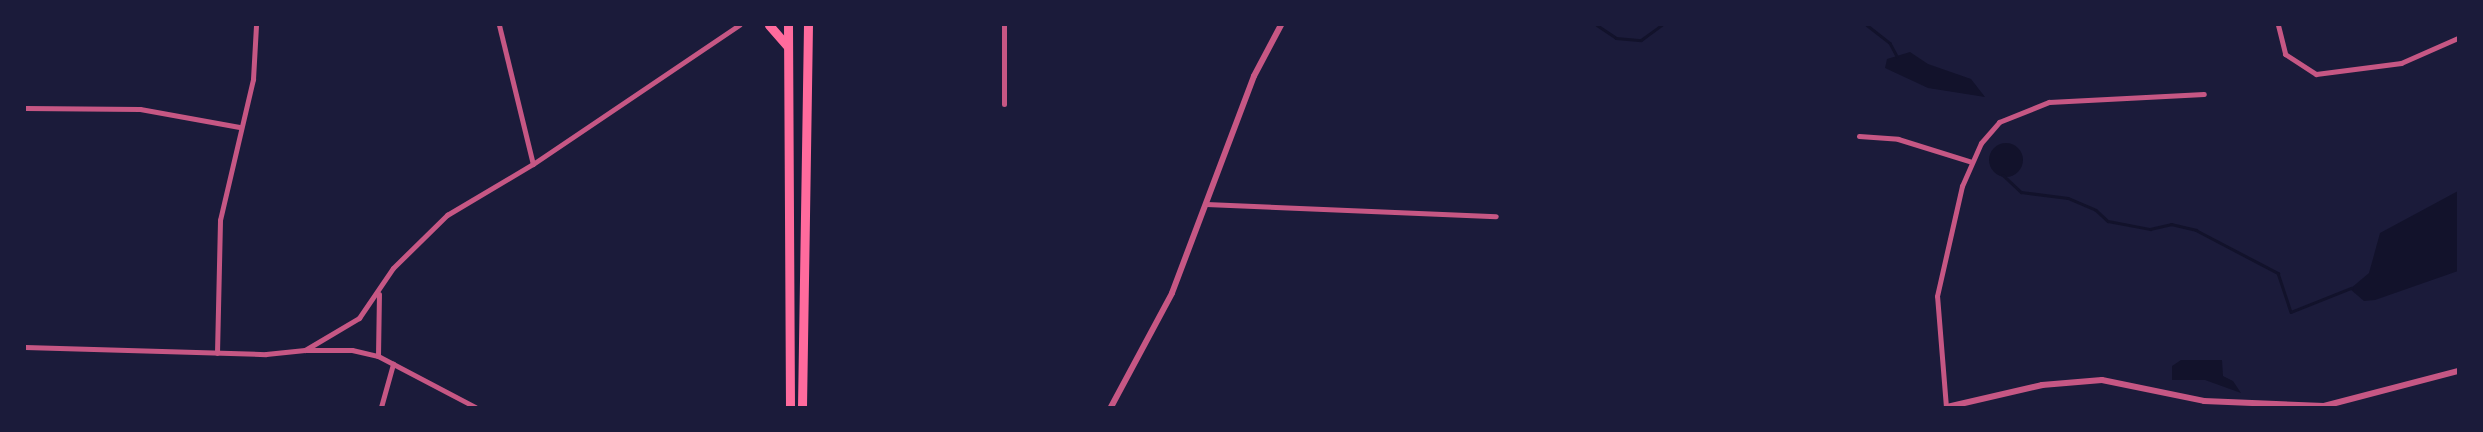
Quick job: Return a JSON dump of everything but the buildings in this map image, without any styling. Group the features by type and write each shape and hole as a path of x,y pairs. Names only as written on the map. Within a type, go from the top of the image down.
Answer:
{"highway":[{"path":"769,25 788,47"},
{"path":"788,25 790,407"},
{"path":"802,407 808,41 810,25"}],"street":[{"path":"217,353 216,258 239,128 253,79 256,25"},
{"path":"499,25 533,164"},
{"path":"305,350 342,331 379,293 415,243 447,215 533,164 739,25"},
{"path":"1004,25 1004,104"},
{"path":"1111,407 1172,293 1254,76 1281,25"},
{"path":"2278,25 2285,54 2316,74 2401,63 2458,38"},
{"path":"2204,94 2049,102 1999,122 1972,162 1944,252 1937,296 1946,407 2042,385 2102,380 2204,401 2324,406 2458,371"},
{"path":"25,108 140,109 239,128"},
{"path":"1859,136 1898,138 1972,162"},
{"path":"1206,204 1496,216"},
{"path":"378,356 379,293"},
{"path":"25,347 217,353 352,350 378,356 475,407"},
{"path":"381,407 393,364"}],"shaded area":[{"path":"1910,52 1928,64 1971,79 1985,97 1928,88 1885,68 1887,59"},
{"path":"2006,143 2018,148 2023,160 2018,172 2006,177 1994,172 1989,160 1994,148"},
{"path":"2458,191 2458,271 2375,300 2364,301 2350,289 2369,273 2380,233"},
{"path":"2181,360 2222,360 2223,376 2233,381 2241,393 2205,380 2172,380 2172,366"}],"waterway":[{"path":"1597,25 1616,38 1641,40 1662,25"},
{"path":"1723,25 1735,25"},
{"path":"1867,25 1890,43 1897,56"},
{"path":"2003,175 2021,192 2068,198 2096,210 2108,221 2150,229 2171,224 2196,230 2278,273 2291,312 2351,288"}]}
